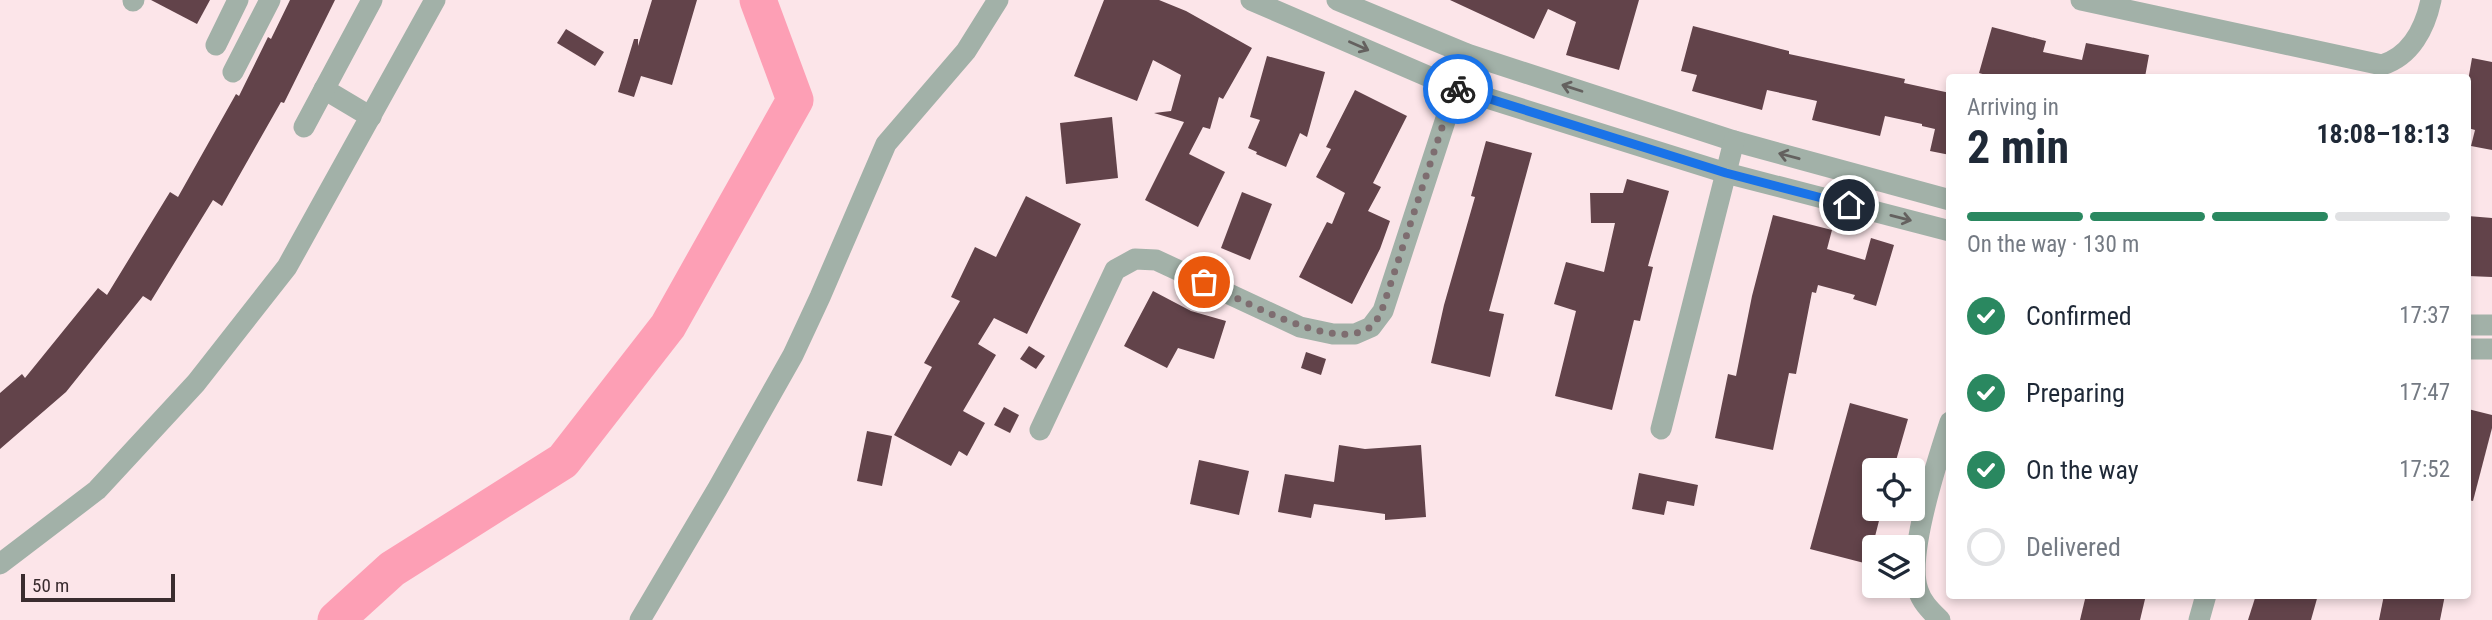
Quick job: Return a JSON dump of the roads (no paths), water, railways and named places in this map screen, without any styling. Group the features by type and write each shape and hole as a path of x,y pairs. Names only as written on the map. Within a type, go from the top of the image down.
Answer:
{"street":[{"path":"216,45 238,0"},
{"path":"233,72 270,0"},
{"path":"304,128 372,0"},
{"path":"640,620 793,355 886,144 966,51 998,0"},
{"path":"1251,0 1455,88 1726,173 1946,230"},
{"path":"1322,30 1338,0 1467,54 1734,141 1946,199"},
{"path":"2081,0 2382,65 2396,61 2421,32 2427,22 2431,0"},
{"path":"0,565 97,490 196,383 287,267 371,117 425,4"},
{"path":"1040,430 1115,270 1135,259 1156,260 1300,327 1333,334 1355,334 1371,327 1382,310 1467,54"},
{"path":"324,89 371,117"},
{"path":"1661,429 1734,141"},
{"path":"2471,326 2492,325"},
{"path":"2471,349 2492,348"},
{"path":"1940,620 1925,605 1917,588 1915,564 1933,476 1946,435"},
{"path":"2199,620 2205,599"}],"waterway":[{"path":"336,620 392,569 563,461 668,326 795,100 758,0"}]}
